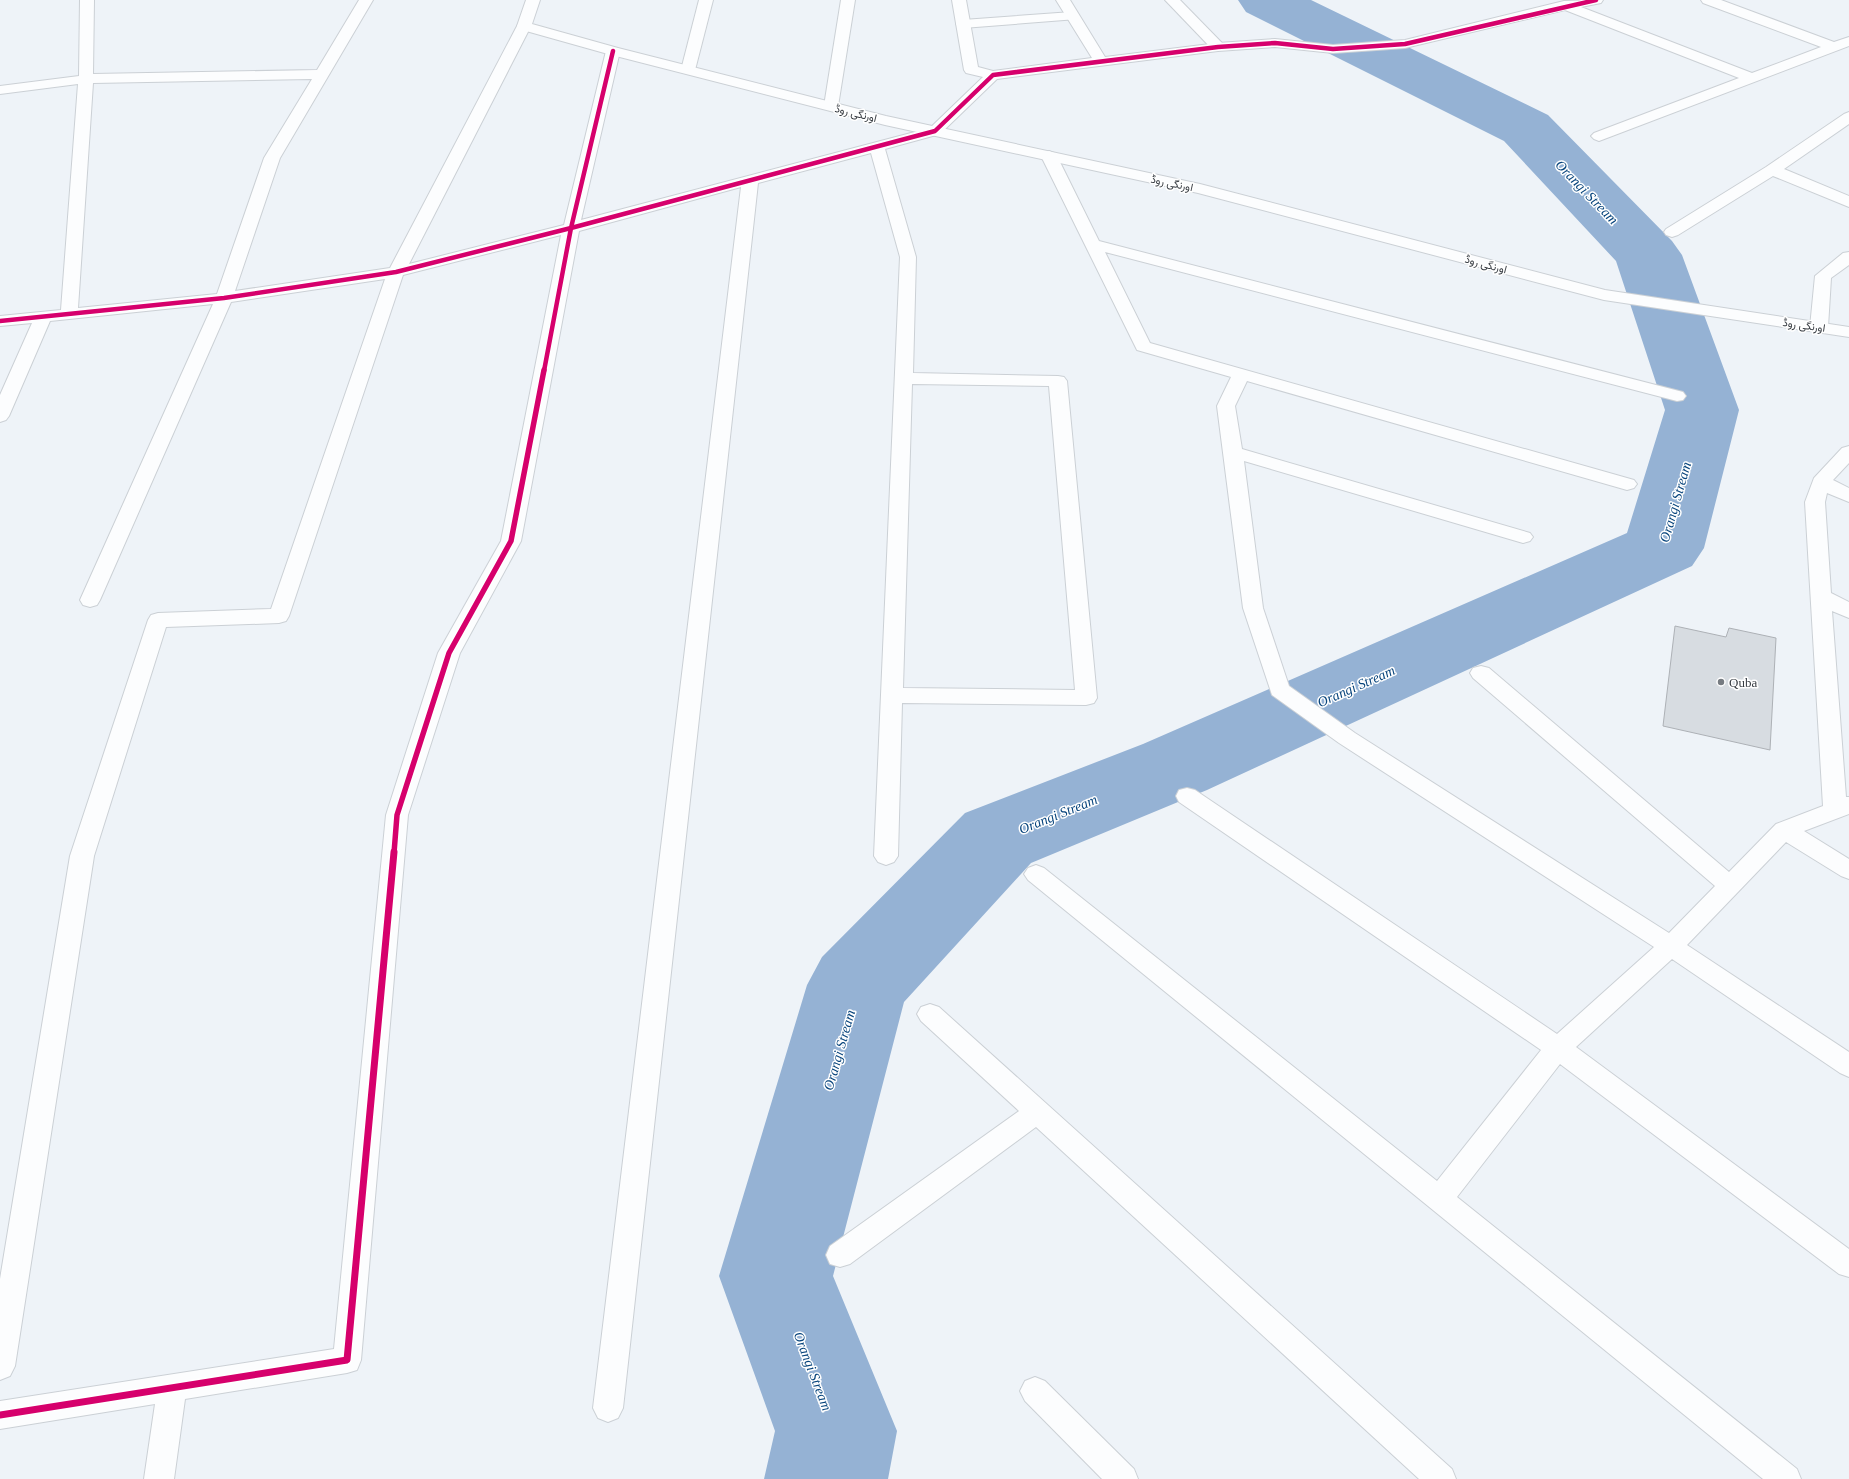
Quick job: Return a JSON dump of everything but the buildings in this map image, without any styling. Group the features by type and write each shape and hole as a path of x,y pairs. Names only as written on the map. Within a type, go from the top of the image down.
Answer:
{"street":[{"path":"69,314 86,79 87,0"},
{"path":"90,600 224,298 272,158 366,0"},
{"path":"0,1366 82,856 158,620 279,616 396,272 524,26 533,0"},
{"path":"688,70 706,0"},
{"path":"830,106 848,0"},
{"path":"959,0 971,70 993,75 1218,47 1275,43 1332,49 1405,44 1596,0"},
{"path":"1063,0 1101,62"},
{"path":"1172,0 1218,47"},
{"path":"1552,0 1752,78"},
{"path":"1708,0 1834,47"},
{"path":"964,24 1072,16"},
{"name":"اورنگی روڈ","path":"524,26 614,51 830,106 1200,190 1604,295 1849,332"},
{"path":"1599,136 1849,41"},
{"path":"0,1415 346,1360 397,815 449,653 511,541 571,228 614,51"},
{"path":"0,90 86,79 322,74"},
{"path":"0,321 224,298 396,272 571,228 935,131 993,75"},
{"path":"1672,232 1772,170 1849,117"},
{"path":"878,146 908,257 886,856"},
{"path":"1049,156 1143,346 1627,484"},
{"path":"1772,170 1849,202"},
{"path":"608,1408 750,180"},
{"path":"1092,244 1677,396"},
{"path":"1819,327 1823,276 1849,257"},
{"path":"0,416 43,317"},
{"path":"1241,374 1226,406 1253,608 1280,690 1347,738 1671,946 1849,1066"},
{"path":"892,695 1086,698 1058,381 903,378"},
{"path":"1233,452 1523,537"},
{"path":"1439,1199 1558,1048 1671,946 1784,830 1842,807 1822,597 1815,502 1821,482 1849,452"},
{"path":"1821,482 1849,496"},
{"path":"1822,597 1849,611"},
{"path":"1481,673 1730,886"},
{"path":"1187,796 1558,1048 1849,1265"},
{"path":"1784,830 1849,870"},
{"path":"1036,874 1786,1479"},
{"path":"930,1014 1442,1479"},
{"path":"840,1255 1037,1112"},
{"path":"159,1479 172,1388"},
{"path":"1035,1391 1123,1479"}],"waterway":[{"name":"Orangi Stream","path":"826,1479 836,1431 776,1276 858,985 998,838 1175,767 1663,548 1702,410 1648,255 1526,128 1266,0"}],"cycle path":[{"path":"0,321 224,298 396,272 571,228 935,131 993,75 1218,47 1275,43 1333,49 1405,44 1596,0"},
{"path":"0,1415 347,1360 397,815 449,653 511,541 571,228 613,51"}],"place":[{"name":"Quba","path":"1721,682"}]}
